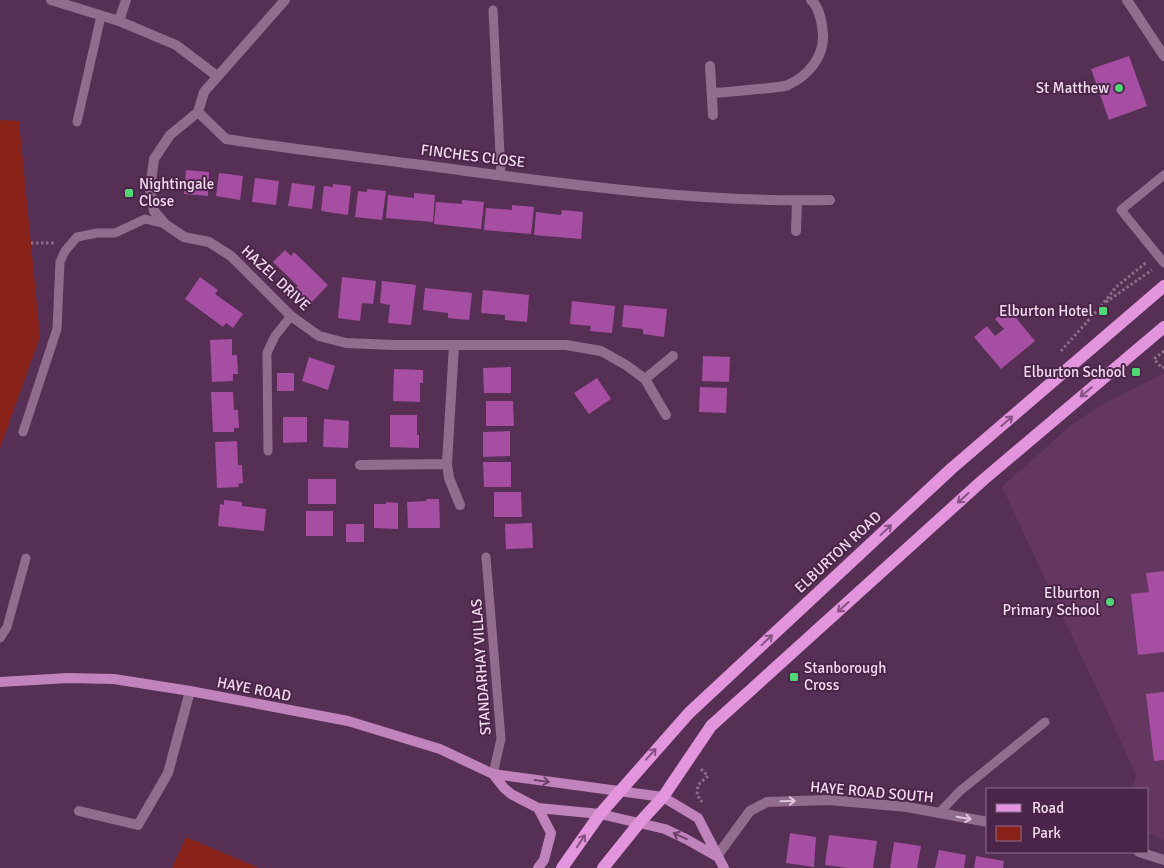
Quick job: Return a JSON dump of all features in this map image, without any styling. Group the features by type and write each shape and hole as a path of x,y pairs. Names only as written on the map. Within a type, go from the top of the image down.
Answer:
{"main road":[{"name":"ELBURTON ROAD","path":"562,868 619,790 689,713 951,469 1164,286"},
{"path":"604,868 640,822 663,797 711,726 983,480 1164,327"}],"street":[{"path":"51,0 119,21 176,44 217,76"},
{"path":"119,21 126,0"},
{"path":"198,112 204,92 285,0"},
{"path":"712,93 787,85 808,73 818,59 823,43 822,23 815,4 811,0"},
{"path":"1127,0 1164,56"},
{"path":"710,66 713,115"},
{"name":"FINCHES CLOSE","path":"198,112 226,139 659,194 797,201 830,200"},
{"name":"HAZEL DRIVE","path":"198,112 170,135 154,159 150,189 154,211 165,224 184,237 209,242 230,256 291,316 319,336 346,343 566,345 601,351 646,379 666,414"},
{"path":"796,231 797,201"},
{"path":"454,345 447,464 449,478 460,505"},
{"path":"646,379 673,356"},
{"path":"360,465 447,464"},
{"name":"HAYE ROAD","path":"0,682 68,678 114,679 190,691 348,721 440,749 493,774 663,797"},
{"path":"79,811 138,825 168,773 190,691"},
{"name":"HAYE ROAD","path":"493,774 511,794 538,808 600,814 640,822 666,829 717,856"},
{"path":"663,797 698,818 724,868"},
{"name":"HAYE ROAD SOUTH","path":"717,856 750,811 767,802 829,800 907,807 986,822"},
{"path":"538,808 551,833 544,860 538,868"},
{"path":"1142,853 1164,860"}],"lane":[{"path":"493,10 501,175"},
{"path":"78,122 101,16"},
{"path":"1164,175 1122,210 1164,262"},
{"path":"23,432 57,329 60,262 66,251 77,237 98,233 115,233 145,219 165,224"},
{"path":"268,451 267,353 275,336 291,316"},
{"name":"STANDARHAY VILLAS","path":"486,557 501,739 493,774"},
{"path":"0,638 7,627 26,558"},
{"path":"939,813 960,791 1045,722"}],"path":[{"path":"1060,352 1116,287 1158,254"},
{"path":"1102,305 1152,270"},
{"path":"1164,351 1154,359 1162,368 1164,367"}],"shaded area":[{"name":"Elburton Primary School","path":"1164,373 1164,840 1149,833 1149,788 1132,788 1136,775 1002,487 1069,427 1098,407"}],"green space":[{"path":"0,120 19,121 40,337 0,448"},
{"path":"186,837 259,868 172,868"}],"building":[{"name":"St Matthew","path":"1129,56 1147,106 1109,120 1091,69"},
{"path":"186,170 209,172 208,196 184,194"},
{"path":"219,173 243,176 240,200 216,196"},
{"path":"255,178 279,181 276,205 252,202"},
{"path":"292,183 315,186 312,209 288,206"},
{"path":"333,184 351,186 348,215 321,211 324,186 333,187"},
{"path":"367,189 386,191 382,220 355,217 358,191 367,192"},
{"path":"414,193 435,195 433,222 386,218 388,195 414,198"},
{"path":"462,200 484,202 481,229 434,224 436,202 462,204"},
{"path":"512,205 534,207 531,234 484,230 486,208 512,210"},
{"path":"562,210 583,212 581,239 534,235 536,212 561,215"},
{"path":"285,250 291,256 294,252 328,285 309,305 294,290 298,286 273,262"},
{"path":"200,277 218,290 215,294 243,314 233,328 226,323 223,327 185,299"},
{"path":"342,277 376,281 373,304 362,303 360,321 338,318"},
{"path":"382,281 416,285 411,325 388,323 390,305 380,303"},
{"path":"425,288 472,293 469,320 448,318 448,313 423,310"},
{"path":"483,290 529,295 527,322 505,320 505,315 481,313"},
{"path":"572,301 615,306 612,333 590,331 591,326 570,324"},
{"path":"624,305 667,309 664,337 643,334 643,329 622,327"},
{"path":"1008,308 1035,341 1001,369 974,337 987,326 995,336 1004,329 995,319"},
{"path":"232,339 232,355 237,355 238,374 233,374 233,381 212,382 210,340"},
{"path":"703,356 730,357 729,382 702,381"},
{"path":"309,357 335,366 328,390 302,381"},
{"path":"511,367 511,393 484,393 483,368"},
{"path":"394,369 423,370 423,383 420,383 420,402 393,401"},
{"path":"277,373 294,373 294,391 277,391"},
{"path":"597,378 611,399 589,414 574,393"},
{"path":"700,387 727,388 726,413 699,412"},
{"path":"211,392 233,392 234,410 238,410 239,428 234,428 234,432 213,432"},
{"path":"486,401 513,401 514,426 486,426"},
{"path":"390,415 417,415 419,448 390,447"},
{"path":"283,417 307,417 307,442 283,443"},
{"path":"324,419 349,421 348,448 323,447"},
{"path":"510,431 510,456 483,457 483,432"},
{"path":"237,441 238,465 242,465 243,483 238,484 239,487 217,488 215,442"},
{"path":"483,462 511,462 511,487 484,487"},
{"path":"308,479 336,479 336,504 308,504"},
{"path":"494,492 521,492 522,517 494,517"},
{"path":"427,499 439,499 440,528 408,528 407,502 426,501"},
{"path":"224,500 242,502 242,506 266,509 264,531 218,526 220,504 224,505"},
{"path":"386,502 398,503 398,529 374,528 374,504 386,504"},
{"path":"306,511 333,511 333,536 306,536"},
{"path":"532,523 533,548 506,549 505,524"},
{"path":"346,524 364,524 364,542 346,542"},
{"path":"1164,571 1164,652 1138,655 1131,594 1149,592 1146,573"},
{"path":"1164,692 1164,760 1154,761 1146,694"},
{"path":"790,833 816,837 814,867 786,863"},
{"path":"829,835 877,841 873,868 848,868 825,865"},
{"path":"894,842 921,846 917,868 890,868"},
{"path":"939,850 966,855 964,868 935,868"},
{"path":"976,856 1004,861 1003,868 974,868"}],"place":[{"name":"St Matthew","path":"1119,88"},
{"name":"Nightingale Close","path":"129,193"},
{"name":"Elburton Hotel","path":"1103,311"},
{"name":"Elburton School","path":"1136,372"},
{"name":"Elburton Primary School","path":"1110,602"},
{"name":"Stanborough Cross","path":"794,677"}]}
